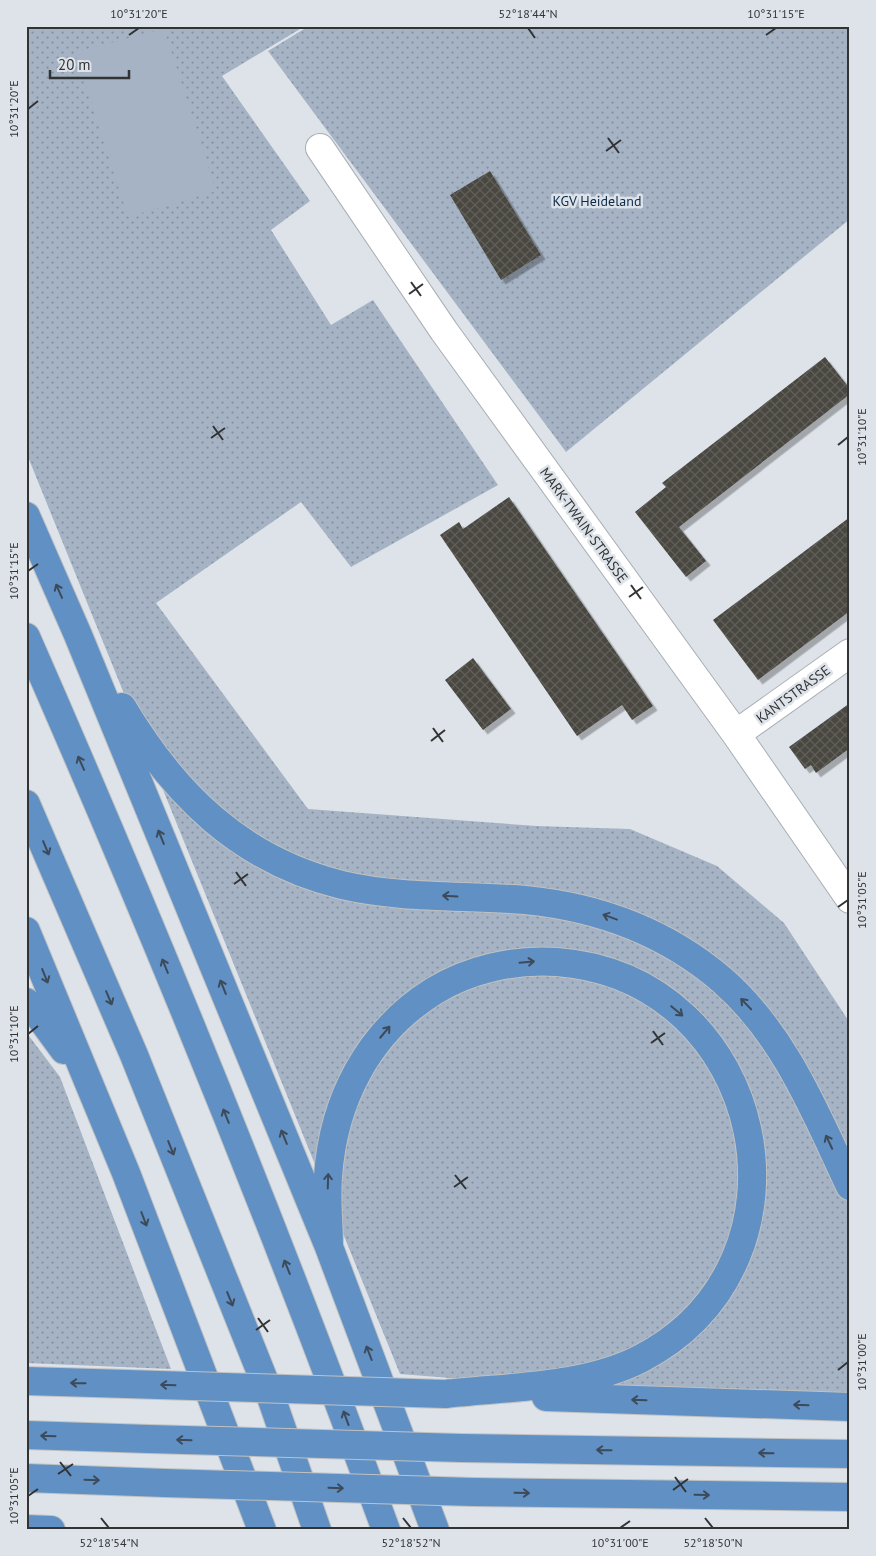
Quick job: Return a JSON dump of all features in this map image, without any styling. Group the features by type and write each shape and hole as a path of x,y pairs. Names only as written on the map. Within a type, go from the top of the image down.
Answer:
{"highway":[{"path":"26,516 78,635 329,1247 435,1530"},
{"path":"78,635 138,734 162,768 201,810 255,849 312,875 373,890 526,900 600,913 633,925 694,959 722,980 749,1006 772,1035 792,1066 850,1186"},
{"path":"26,637 101,807 286,1264 386,1530"},
{"path":"26,804 134,1055 272,1400 317,1530"},
{"path":"26,931 126,1173 262,1530"},
{"path":"329,1247 328,1177 342,1107 354,1077 371,1048 392,1023 417,1002 445,984 476,972 508,964 541,961 582,965 606,971 636,983 665,1000 690,1022 712,1047 729,1075 742,1105 750,1137 753,1170 750,1203 743,1236 731,1266 714,1294 693,1320 668,1341 640,1359 609,1372 577,1380 444,1394"},
{"path":"26,1002 50,1030 72,1063 126,1173"},
{"path":"26,1382 850,1407"},
{"path":"26,1435 461,1448 850,1454"},
{"path":"26,1478 473,1492 850,1497"},
{"path":"26,1528 51,1530"}],"street":[{"name":"MARK-TWAIN-STRASSE","path":"320,148 444,331 736,734 850,899"},
{"name":"KANTSTRASSE","path":"736,734 850,653"}],"green space":[{"path":"26,26 305,26 222,76 310,201 271,230 331,325 373,300 498,485 351,567 301,502 156,603 308,809 536,826 630,829 717,866 784,923 850,1023 850,1393 637,1393 400,1374 26,452"},
{"name":"KGV Heideland","path":"309,26 850,26 850,219 566,452 268,51"},
{"path":"164,29 216,191 128,217 75,52"},
{"path":"26,1032 60,1077 171,1369 26,1363"}],"building":[{"path":"490,171 541,255 501,280 450,195"},
{"path":"825,357 850,389 850,394 679,527 706,561 686,577 635,512 666,487 662,483"},
{"path":"509,497 653,706 632,720 622,705 577,736 440,535 459,522 463,529"},
{"path":"850,517 850,611 758,680 713,620"},
{"path":"473,658 511,709 483,730 445,680"},
{"path":"850,703 850,748 816,773 811,765 805,769 789,747"}]}
